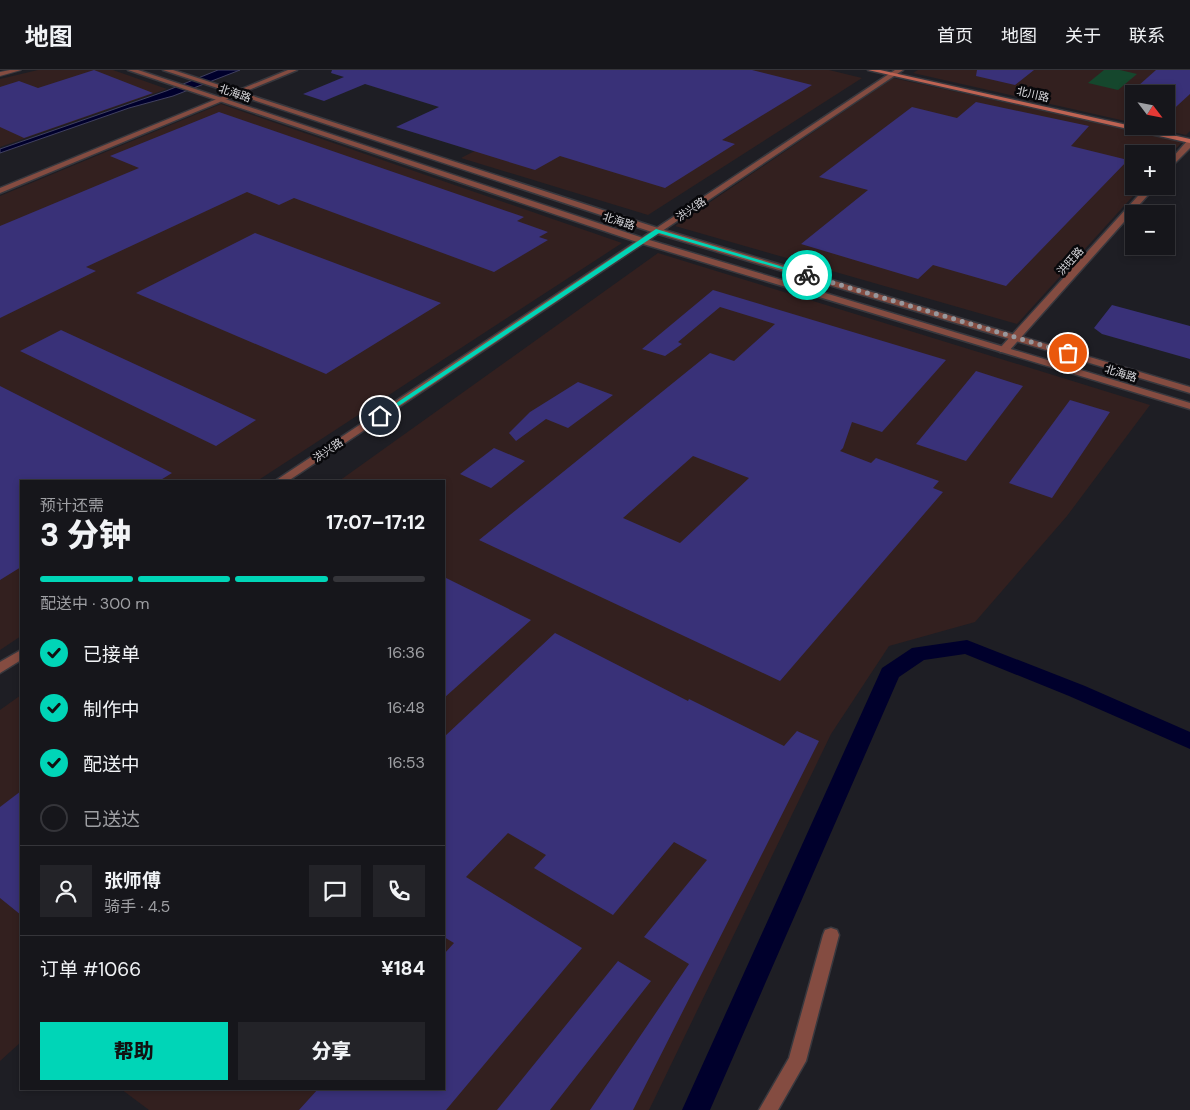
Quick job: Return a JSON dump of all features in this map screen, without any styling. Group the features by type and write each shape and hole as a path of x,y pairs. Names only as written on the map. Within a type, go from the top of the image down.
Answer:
{"main road":[{"name":"北川路","path":"871,70 896,72 1190,142"}],"street":[{"name":"北海路","path":"132,70 643,241 1190,406"},
{"name":"北海路","path":"166,70 658,231 1190,390"},
{"path":"0,192 294,70"},
{"name":"洪兴路","path":"283,480 896,72"},
{"path":"1175,160 1190,142"},
{"name":"洪旺路","path":"1004,350 1144,195"},
{"path":"0,668 20,655"},
{"path":"768,1110 797,1061 831,935"}],"lane":[{"path":"0,74 18,70"}],"shaded area":[{"path":"38,70 113,70 167,89 0,147 0,79"},
{"path":"451,70 829,70 862,78 648,215 461,158 568,103"},
{"path":"918,70 1190,70 1190,131 1186,135 1175,133 1175,85 1125,85 1125,121 913,73"},
{"path":"893,78 1125,128 1125,135 1155,135 1183,141 1175,149 1175,145 1125,145 1125,195 1134,195 1017,324 675,226"},
{"path":"221,104 622,243 259,480 20,480 20,637 0,650 0,196"},
{"path":"658,253 1150,405 1067,516 975,622 889,646 831,734 649,1110 149,1110 122,1090 445,1090 445,480 340,480"},
{"path":"20,696 20,1043 0,1061 0,710"}],"green space":[{"path":"1104,70 1120,70 1137,74 1118,90 1088,83"}],"water":[{"path":"218,70 240,70 173,96 129,108 0,153 0,149 166,91"}],"building":[{"path":"94,70 153,93 24,138 0,127 0,87 19,81 38,88"},
{"path":"332,70 752,70 812,85 722,140 735,144 665,188 560,156 535,170 396,127 439,107 365,84 324,101 303,94 344,77 331,73"},
{"path":"977,70 1034,70 1015,85 976,76"},
{"path":"1156,70 1190,70 1190,94 1175,108 1175,85 1139,85"},
{"path":"976,102 1089,126 1071,146 1125,159 1125,163 1006,286 933,265 918,279 801,244 868,190 819,177 912,107 957,118"},
{"path":"219,112 524,217 517,221 548,232 539,237 548,240 494,272 294,198 279,205 247,192 86,267 96,271 0,318 0,226 139,168 110,156"},
{"path":"255,233 441,303 326,374 136,293"},
{"path":"713,290 946,360 882,432 852,422 843,448 840,451 871,463 876,458 939,481 933,488 943,492 780,681 479,540 710,353 734,361 775,324 720,307 678,342 682,344 665,356 642,349","holes":["693,456 749,478 680,543 623,518"]},
{"path":"1112,305 1190,326 1190,359 1102,334 1094,328"},
{"path":"61,330 256,420 216,446 20,351"},
{"path":"976,371 1023,386 966,461 916,444"},
{"path":"578,382 613,395 568,428 546,419 516,441 509,433 530,412"},
{"path":"0,386 172,473 161,480 20,480 20,568 0,580"},
{"path":"1070,400 1110,412 1052,498 1009,483"},
{"path":"494,448 525,461 491,488 460,474"},
{"path":"445,577 531,620 445,697"},
{"path":"555,633 688,701 689,699 784,746 797,731 819,741 633,1110 590,1110 689,964 644,937 707,860 674,842 613,915 534,868 546,855 508,833 466,877 582,948 446,1110 299,1110 317,1090 445,1090 445,953 454,943 445,938 445,736"},
{"path":"20,792 20,914 0,898 0,807"},
{"path":"618,961 651,981 550,1110 497,1110"}],"waterway":[{"path":"696,1110 890,673 919,653 967,647 1077,691 1190,741"}],"way so far":[{"path":"807,275 1068,353"}],"route":[{"path":"380,416 658,231 807,275"}]}
